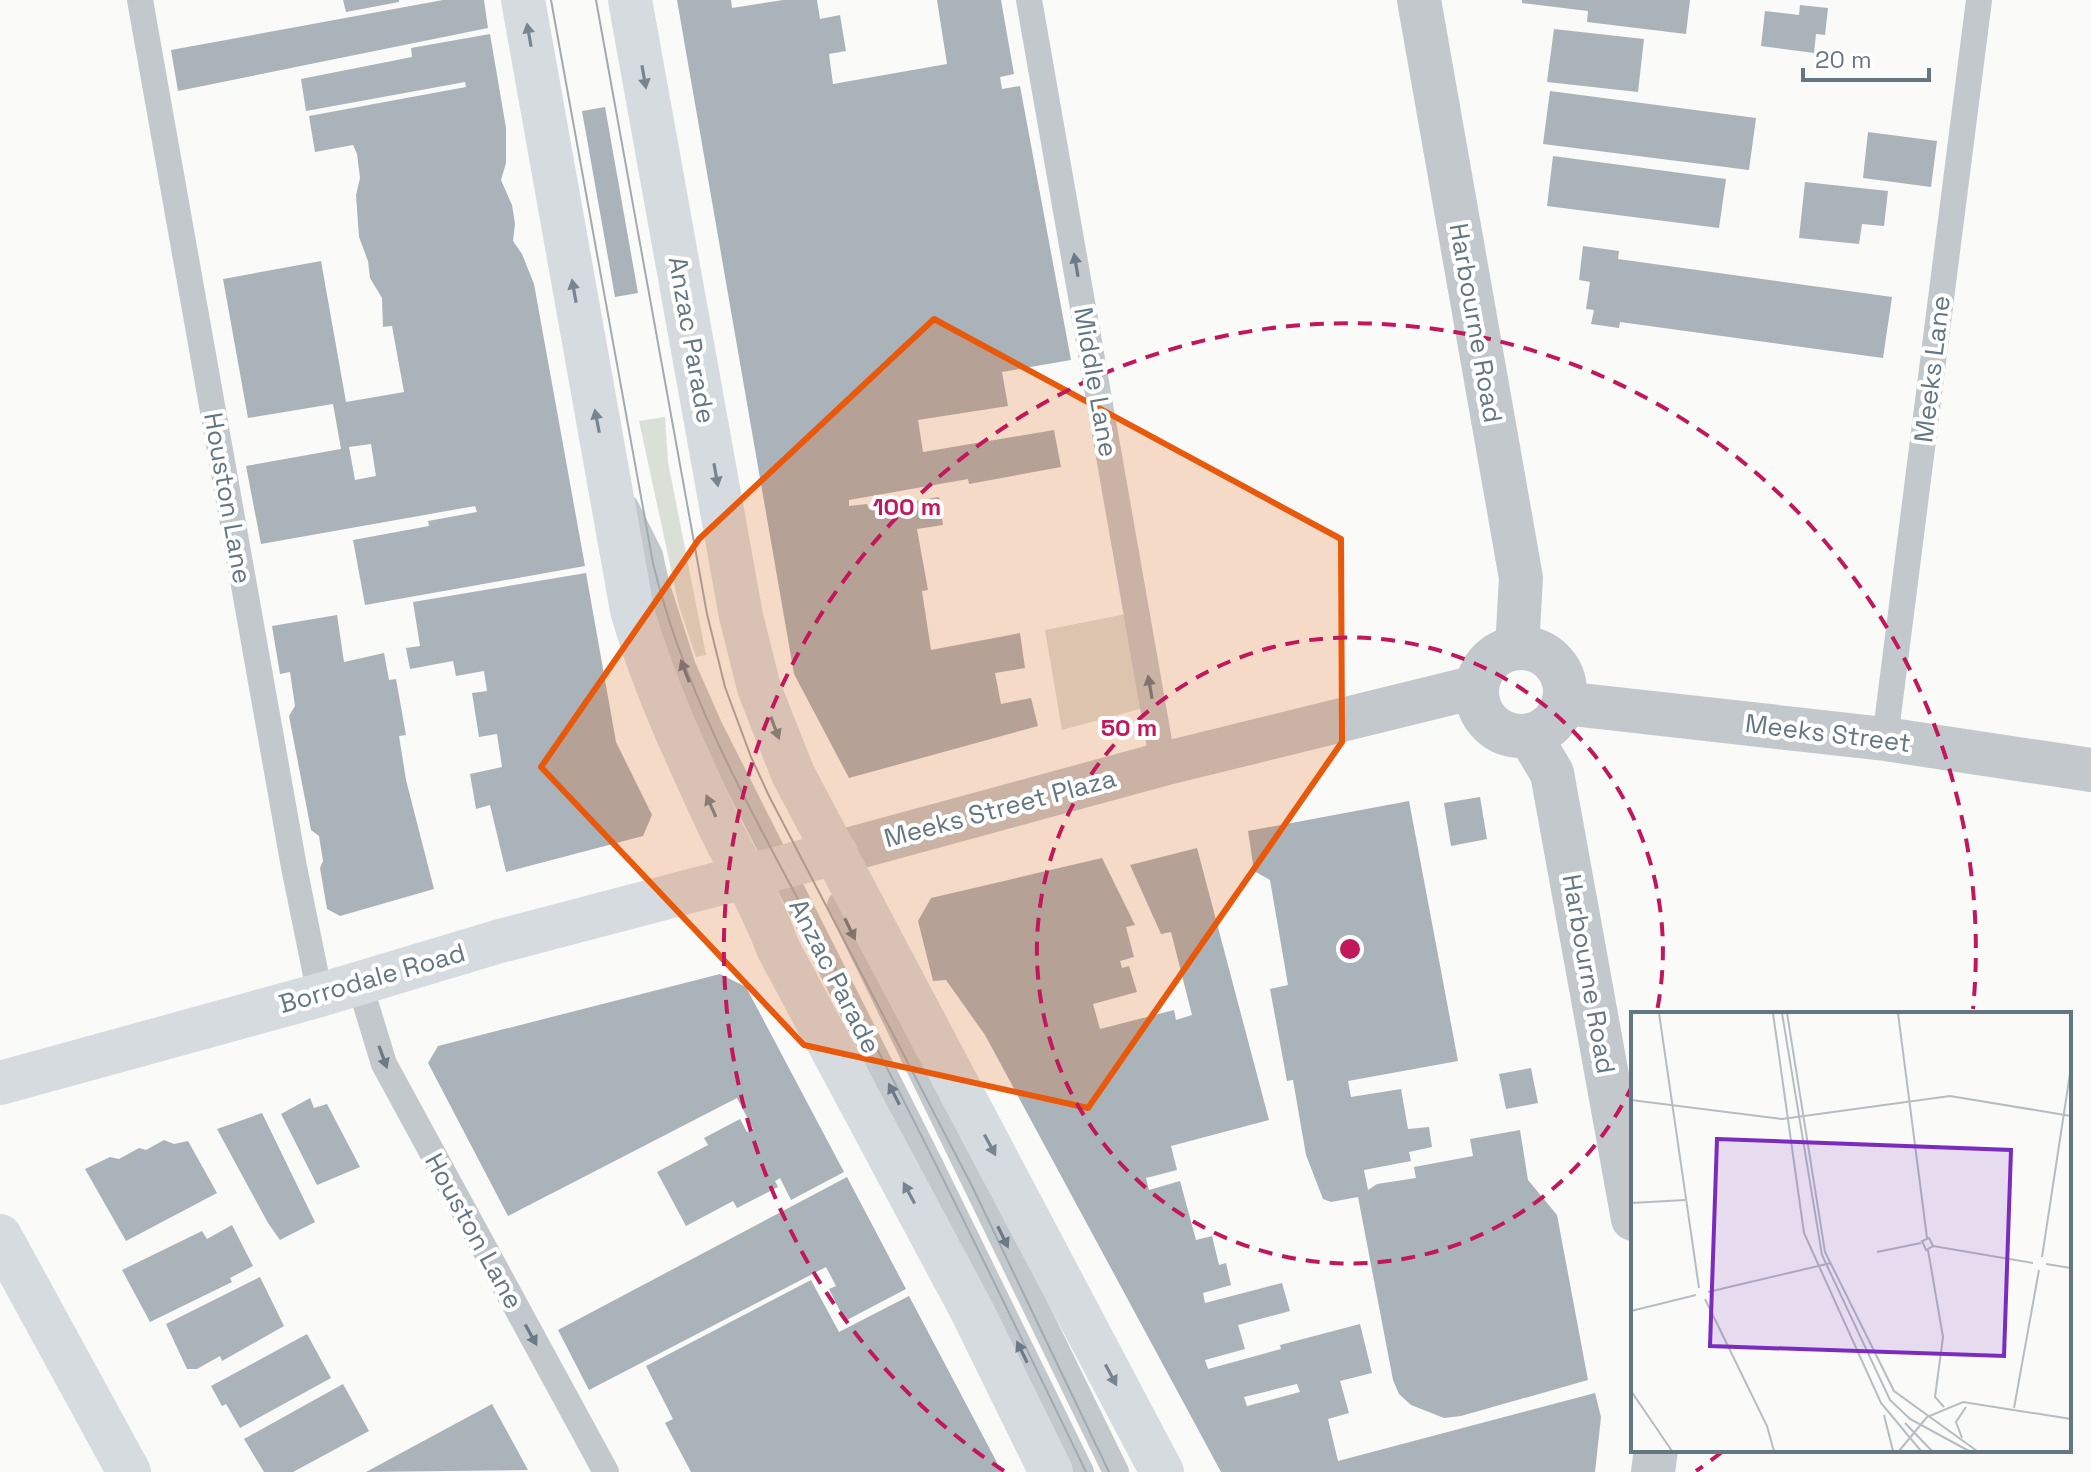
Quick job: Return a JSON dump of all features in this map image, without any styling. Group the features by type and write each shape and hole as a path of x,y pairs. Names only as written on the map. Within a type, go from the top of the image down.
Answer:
{"main road":[{"name":"Anzac Parade","path":"523,0 632,610 642,645 711,807 762,871 770,926 778,948 972,1311 1051,1472"},
{"name":"Anzac Parade","path":"630,0 741,616 759,688 793,774 1162,1472"},
{"name":"Borrodale Road","path":"0,1083 340,989 500,941 836,853"},
{"path":"0,1236 129,1472"}],"street":[{"name":"Harbourne Road","path":"1419,0 1521,578 1517,648"},
{"path":"1517,648 1532,649 1553,661 1564,683 1563,703 1557,717 1549,725 1529,735 1513,736 1496,729 1485,718 1478,706 1476,687 1481,672 1501,652 1517,648"},
{"path":"1163,764 1476,687"},
{"name":"Meeks Street","path":"1563,703 1885,739 2091,770"},
{"name":"Harbourne Road","path":"1529,735 1552,773 1631,1208"},
{"name":"Meeks Street Plaza","path":"836,853 1163,764"},
{"path":"1653,1472 1656,1452"}],"lane":[{"name":"Houston Lane","path":"140,0 294,867 340,989 606,1472"},
{"name":"Middle Lane","path":"1029,0 1163,764"},
{"name":"Meeks Lane","path":"1885,739 1979,0"},
{"name":"Anzac Parade","path":"836,853 841,910 1116,1472"},
{"name":"Anzac Parade","path":"762,871 929,1162 1081,1472"}],"highlighted area":[{"path":"934,319 1341,539 1342,742 1088,1108 804,1045 541,767 699,539"}],"shaded area":[{"path":"665,417 668,462 706,655 696,657 679,606 639,421"},
{"path":"1126,614 1143,708 1062,730 1045,630"}],"building":[{"path":"343,0 399,0 399,2 346,12"},
{"path":"443,0 484,0 488,28 178,91 171,50"},
{"path":"677,0 731,0 732,8 783,0 817,0 820,19 840,15 846,51 829,54 833,84 947,64 937,0 1001,0 1014,74 1000,77 1002,89 1020,86 1071,360 1002,372 1008,406 918,420 923,452 1054,430 1061,467 969,484 968,479 849,500 849,506 867,504 869,509 939,497 943,525 917,529 928,590 922,591 931,650 1020,633 1025,668 995,673 1001,704 1031,698 1038,726 849,778 794,674"},
{"path":"1522,0 1690,0 1686,34 1587,22 1588,11 1522,3"},
{"path":"1800,5 1828,8 1825,35 1816,34 1814,53 1761,46 1765,11 1799,15"},
{"path":"1554,29 1644,39 1638,92 1547,82"},
{"path":"490,34 506,128 506,163 501,180 512,205 515,224 513,241 534,284 585,566 365,605 353,540 429,526 428,521 477,512 475,506 261,544 246,466 341,449 333,404 248,418 223,279 321,261 346,402 404,392 392,326 383,327 382,298 370,278 368,261 359,237 356,195 360,178 357,154 353,145 315,152 309,116 466,87 465,82 306,111 301,79 412,57 411,48","holes":["371,444 376,476 355,480 349,447"]},
{"path":"1550,91 1756,118 1749,170 1543,144"},
{"path":"605,107 638,293 615,297 582,111"},
{"path":"1868,132 1937,141 1931,187 1863,178"},
{"path":"1553,156 1726,179 1719,228 1547,206"},
{"path":"1805,182 1888,191 1884,226 1862,224 1859,244 1799,238"},
{"path":"1583,246 1619,251 1618,259 1892,297 1883,358 1620,322 1619,328 1591,324 1594,310 1586,309 1590,282 1579,280"},
{"path":"586,573 616,742 652,815 643,836 506,872 490,805 476,809 470,774 502,767 497,734 479,737 472,693 487,691 484,671 456,676 453,661 410,669 406,648 420,646 413,602"},
{"path":"337,615 344,662 384,653 389,680 396,679 406,735 399,736 406,780 434,889 340,916 327,909 320,868 323,861 319,836 311,830 289,716 295,706 290,672 280,674 272,626"},
{"path":"1480,797 1487,839 1451,846 1444,803"},
{"path":"1409,801 1458,1061 1348,1081 1351,1097 1401,1089 1408,1129 1429,1127 1432,1147 1409,1152 1411,1161 1364,1170 1368,1190 1377,1184 1416,1178 1414,1167 1473,1156 1470,1139 1520,1130 1528,1180 1557,1215 1588,1380 1461,1416 1444,1418 1411,1405 1399,1394 1393,1380 1358,1197 1331,1202 1323,1199 1306,1155 1293,1080 1287,1081 1270,989 1288,985 1270,880 1254,871 1248,831"},
{"path":"1197,848 1269,1120 1171,1146 1177,1170 1146,1178 1149,1190 1180,1181 1196,1240 1212,1236 1219,1265 1226,1263 1231,1285 1203,1293 1205,1303 1282,1283 1290,1311 1238,1325 1245,1349 1205,1360 1208,1369 1281,1349 1280,1345 1360,1324 1372,1373 1340,1381 1349,1413 1328,1419 1338,1461 1595,1393 1601,1417 1595,1472 1221,1472 985,1035 946,980 933,981 918,921 931,898 1102,858 1135,925 1126,927 1134,957 1120,961 1122,968 1129,966 1137,992 1093,1004 1100,1029 1174,1010 1176,1020 1192,1015 1171,932 1161,934 1130,865","holes":["1297,1384 1300,1392 1247,1406 1244,1397"]},
{"path":"720,974 746,987 844,1172 791,1200 780,1178 775,1181 778,1187 737,1208 733,1201 686,1226 657,1172 708,1145 704,1138 740,1119 747,1132 753,1129 737,1098 508,1216 428,1063 438,1046"},
{"path":"1531,1068 1538,1103 1506,1109 1499,1074"},
{"path":"310,1098 314,1108 327,1104 360,1167 317,1185 281,1114"},
{"path":"262,1113 315,1222 280,1240 217,1129"},
{"path":"164,1140 174,1144 188,1141 217,1193 126,1241 85,1169 110,1157 119,1159 139,1148 146,1150"},
{"path":"847,1177 906,1289 845,1321 829,1289 836,1286 826,1267 589,1390 558,1330"},
{"path":"232,1225 253,1266 230,1278 232,1282 150,1322 122,1270 202,1231 207,1239"},
{"path":"260,1277 284,1326 222,1361 220,1356 197,1369 187,1369 166,1324"},
{"path":"811,1280 839,1332 909,1296 1002,1472 691,1472 665,1423 673,1419 646,1366"},
{"path":"307,1334 331,1378 240,1428 211,1386"},
{"path":"343,1384 369,1431 293,1472 264,1472 244,1439"},
{"path":"492,1404 528,1470 366,1472"}],"tram line":[{"path":"551,0 653,563 669,620 689,675 737,783 908,1110 1086,1472"},
{"path":"596,0 707,614 725,687 769,796 972,1186 1109,1472"}]}
